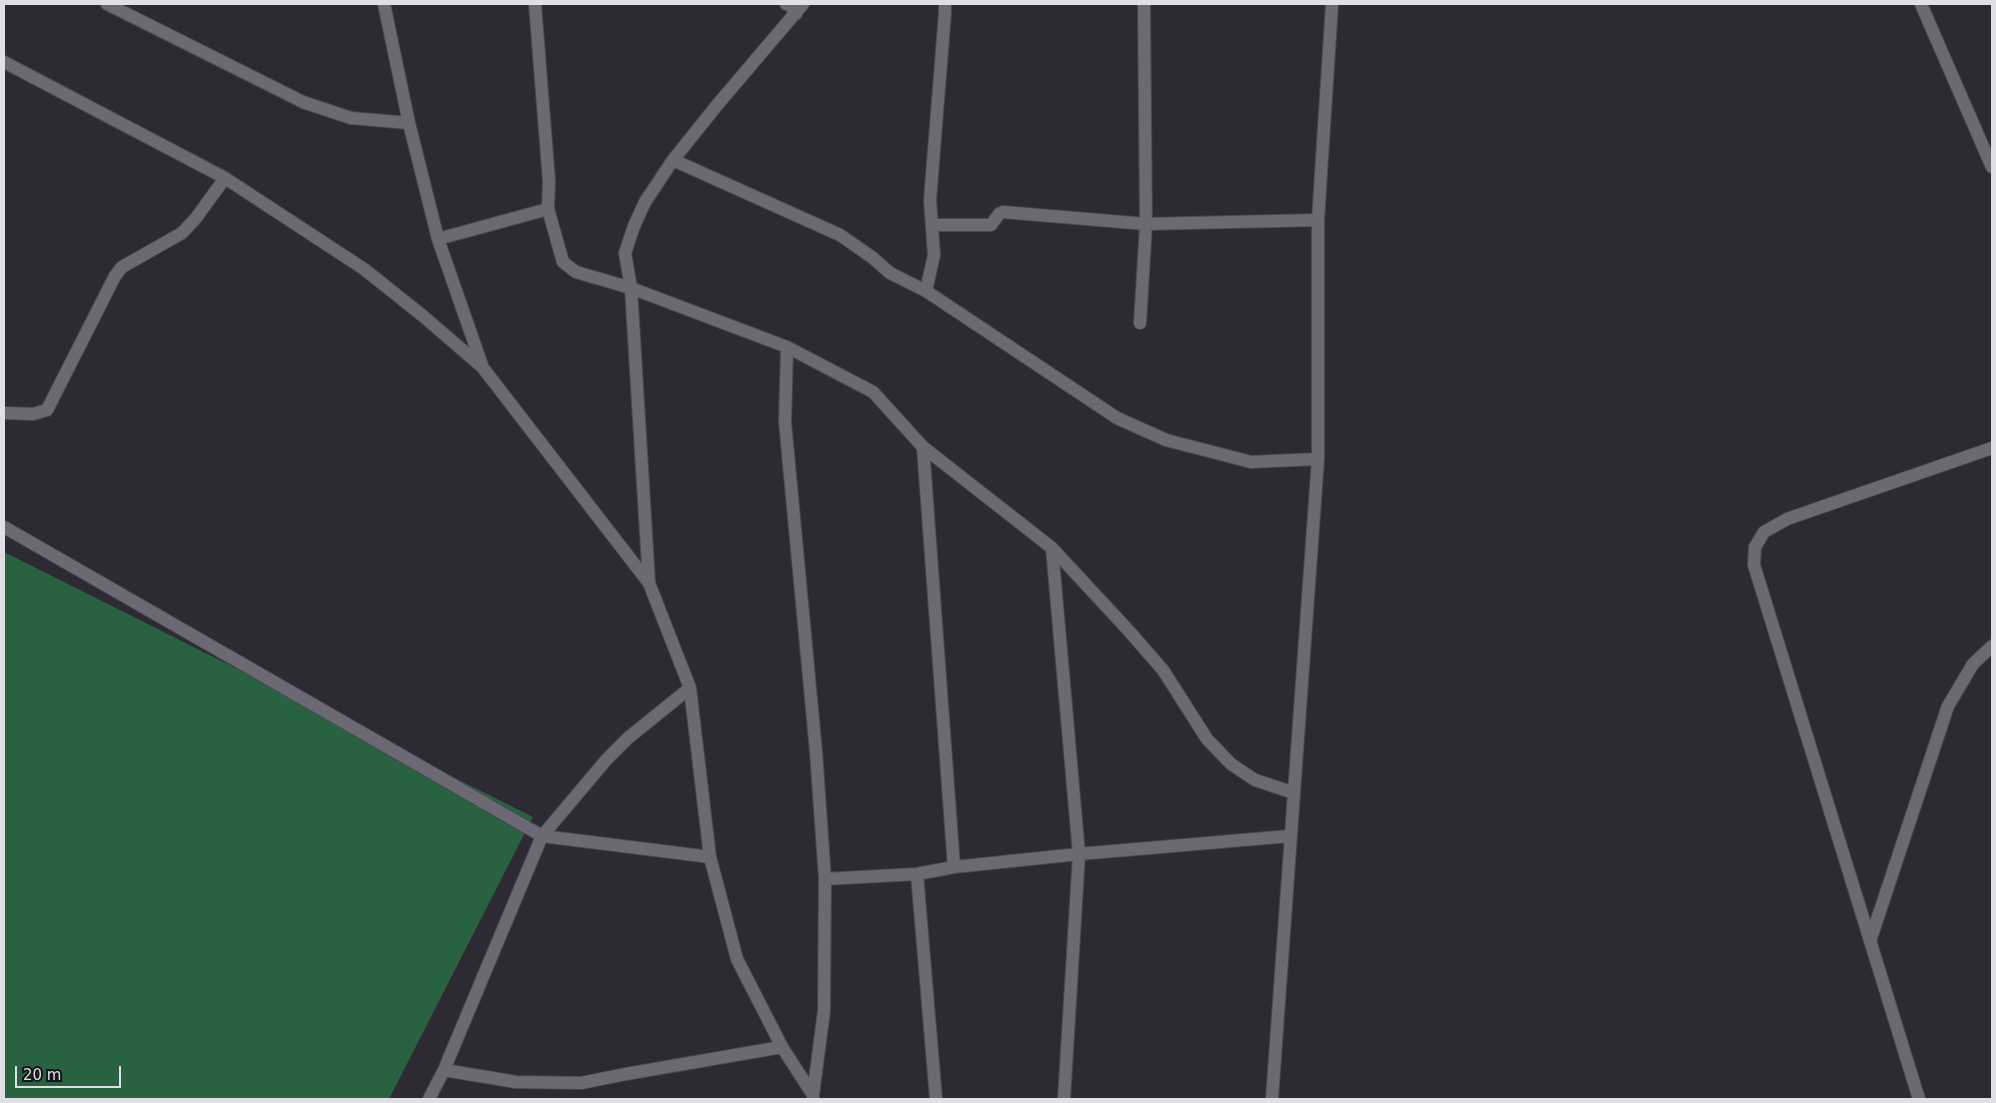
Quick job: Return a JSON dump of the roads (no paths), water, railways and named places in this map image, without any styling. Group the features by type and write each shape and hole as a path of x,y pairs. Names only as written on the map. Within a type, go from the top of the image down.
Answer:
{"street":[{"path":"106,4 303,102 351,118 409,123"},
{"path":"384,4 409,123 438,238 483,368"},
{"path":"535,4 550,181 548,209 563,262 576,272 631,288 787,347 873,392 923,447 1052,548 1163,670 1207,739 1231,764 1255,780 1294,793"},
{"path":"649,583 631,288 625,253 644,202 672,160 758,56 800,9 786,4"},
{"path":"926,291 934,255 930,200 945,4"},
{"path":"1140,323 1146,224 1144,4"},
{"path":"1272,1099 1318,459 1318,220 1332,4"},
{"path":"1921,4 1992,167"},
{"path":"4,62 225,178 364,269 423,316 483,368 649,583 690,688 710,857 737,959 782,1047 813,1097"},
{"path":"672,160 840,235 873,258 890,273 926,291 1117,418 1166,440 1251,462 1318,459"},
{"path":"4,413 33,414 47,410 115,276 122,267 182,233 196,218 225,178"},
{"path":"438,238 548,209"},
{"path":"932,225 990,226 999,214 1003,212 1146,224 1318,220"},
{"path":"787,347 785,422 815,733 825,879 824,1011 813,1097"},
{"path":"923,447 954,867"},
{"path":"1919,1099 1754,565 1756,547 1764,532 1787,519 1992,448"},
{"path":"4,527 542,836 710,857"},
{"path":"1052,548 1080,854 1064,1099"},
{"path":"1870,941 1948,706 1973,664 1992,646"},
{"path":"429,1099 444,1070 542,836 607,759 628,738 690,688"},
{"path":"825,879 917,874 954,867 1080,854 1290,836"},
{"path":"917,874 936,1099"},
{"path":"444,1070 516,1082 581,1083 782,1047"}]}
